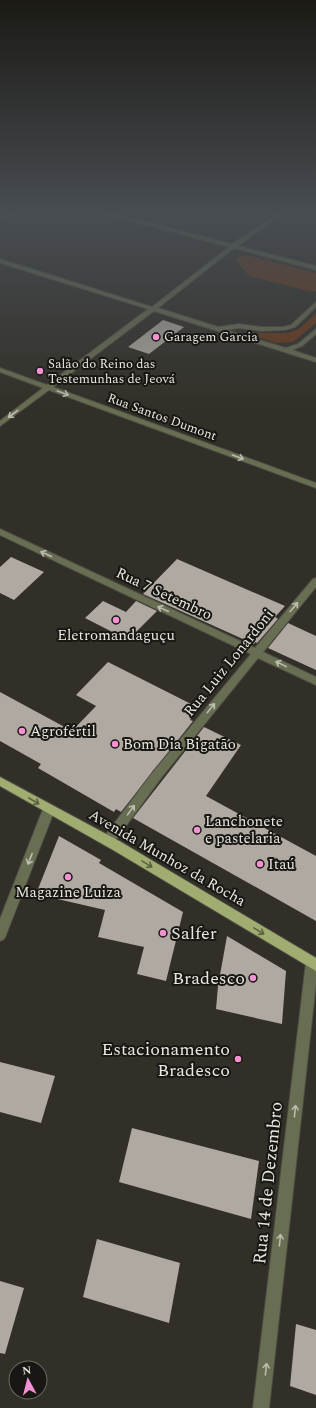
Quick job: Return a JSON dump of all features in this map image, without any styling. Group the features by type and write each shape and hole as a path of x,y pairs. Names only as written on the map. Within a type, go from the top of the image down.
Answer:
{"main road":[{"name":"Avenida Munhoz da Rocha","path":"0,781 108,841 314,963"}],"street":[{"path":"56,279 316,360"},
{"path":"0,424 192,279"},
{"path":"217,329 239,326 272,330 283,329 293,326 316,304"},
{"path":"284,351 300,345 316,332"},
{"name":"Rua Santos Dumont","path":"0,370 316,486"},
{"name":"Rua 7 Setembro","path":"0,532 316,681"},
{"name":"Rua Luiz Lonardoni","path":"108,841 157,774 316,581"},
{"path":"0,935 49,809"},
{"name":"Rua 14 de Dezembro","path":"261,1408 314,963"}],"shaded area":[{"path":"260,279 316,279 316,291 313,292"},
{"path":"316,313 316,323 293,342 276,343 246,333 287,333 299,329"}],"building":[{"name":"Garagem Garcia","path":"163,320 184,327 149,354 128,347"},
{"path":"11,557 44,572 14,600 0,593 0,567"},
{"path":"177,559 285,606 275,617 278,619 257,643 255,642 254,644 143,594"},
{"name":"Eletromandaguçu","path":"103,601 126,612 136,601 157,611 128,640 85,618"},
{"path":"288,623 316,636 316,670 268,648"},
{"name":"Bom Dia Bigatão","path":"108,662 199,708 190,720 193,721 121,812 116,809 114,812 38,768 41,764 0,741 0,692 72,731 96,706 76,695"},
{"path":"204,727 241,745 206,796 316,856 316,921 133,818"},
{"path":"59,836 101,860 99,863 183,912 166,981 137,974 144,947 98,937 105,910 36,894"},
{"name":"Bradesco","path":"227,936 286,971 282,1024 216,1009 218,986"},
{"path":"0,1062 55,1076 41,1123 0,1112"},
{"path":"132,1128 259,1161 251,1219 119,1182"},
{"path":"97,1239 180,1263 169,1323 83,1297"},
{"path":"0,1281 24,1288 5,1354 0,1353"},
{"path":"296,1324 316,1330 316,1395 290,1386"}],"place":[{"name":"Garagem Garcia","path":"156,337"},
{"name":"Salão do Reino das Testemunhas de Jeová","path":"40,371"},
{"name":"Eletromandaguçu","path":"116,620"},
{"name":"Agrofértil","path":"22,731"},
{"name":"Bom Dia Bigatão","path":"115,744"},
{"name":"Lanchonete e pastelaria","path":"197,830"},
{"name":"Itaú","path":"260,864"},
{"name":"Magazine Luiza","path":"68,877"},
{"name":"Salfer","path":"163,933"},
{"name":"Bradesco","path":"253,978"},
{"name":"Estacionamento Bradesco","path":"238,1059"}]}
